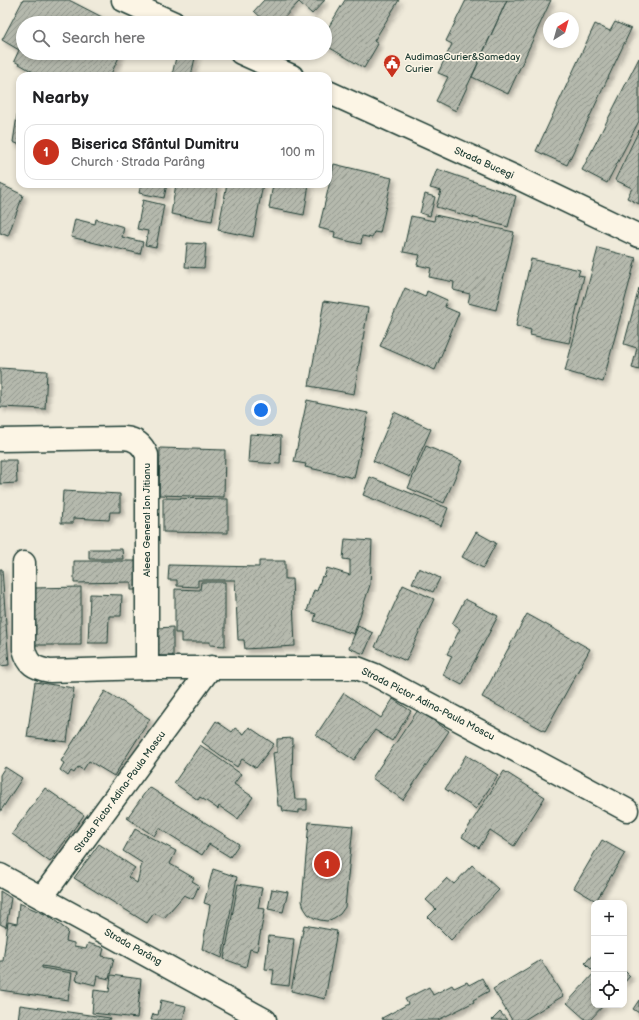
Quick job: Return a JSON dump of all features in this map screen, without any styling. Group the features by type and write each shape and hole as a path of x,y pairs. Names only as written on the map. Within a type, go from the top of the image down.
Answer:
{"street":[{"path":"123,0 158,16"},
{"path":"257,60 283,72"},
{"name":"Strada Bucegi","path":"332,94 518,178 639,236"},
{"name":"Aleea General Ion Jitianu","path":"0,440 124,438 132,439 143,446 147,455 146,668"},
{"name":"Strada Pictor Adina-Paula Moscu","path":"24,563 24,649 27,660 40,670 211,667 357,668 365,670 627,810"},
{"name":"Strada Pictor Adina-Paula Moscu","path":"42,897 211,667"},
{"name":"Strada Parâng","path":"0,875 265,1020"}],"building":[{"path":"23,0 69,0 100,16 16,16 16,48 2,40"},
{"path":"264,0 325,0 312,14 299,2 286,16 259,16 254,11"},
{"path":"345,0 399,0 374,41 378,44 364,68 332,49 332,21"},
{"path":"466,0 507,0 456,111 436,101 448,77 438,73 452,44 446,41"},
{"path":"507,0 551,0 546,12 543,12 543,17 508,94 472,77"},
{"path":"615,22 631,29 567,165 536,151 595,24 610,31"},
{"path":"16,57 16,60 118,60 112,72 33,72 14,61"},
{"path":"639,58 639,121 607,183 582,170"},
{"path":"175,60 194,60 192,72 173,72"},
{"path":"16,122 16,143 13,142"},
{"path":"639,130 639,204 627,198 632,188 615,180"},
{"path":"334,164 392,178 380,233 374,232 372,238 362,236 361,244 334,238 335,232 319,228 328,188 332,188 332,173"},
{"path":"437,169 516,196 508,227 436,207 441,191 430,188"},
{"path":"0,184 23,195 8,236 0,233"},
{"path":"140,188 166,188 164,198 139,193"},
{"path":"175,188 217,188 212,221 171,214"},
{"path":"226,188 262,188 253,237 218,230"},
{"path":"272,188 308,188 304,215 269,208"},
{"path":"425,194 435,197 430,216 420,213"},
{"path":"143,200 164,205 156,247 145,245 148,231 137,229"},
{"path":"435,215 514,232 496,310 468,303 470,294 453,290 454,282 429,277 431,268 417,265 420,255 403,252 411,216 434,221"},
{"path":"75,219 95,224 96,219 124,227 122,237 143,242 140,254 71,237"},
{"path":"187,243 206,244 204,268 185,267"},
{"path":"598,248 636,258 603,382 565,371"},
{"path":"531,259 580,270 578,275 584,276 569,343 530,335 531,330 516,326"},
{"path":"405,288 425,297 427,291 447,300 445,307 459,313 435,370 380,346"},
{"path":"639,288 639,370 632,368 637,348 624,344"},
{"path":"324,301 368,308 354,394 309,386"},
{"path":"0,368 47,371 45,409 0,407"},
{"path":"307,400 368,413 354,478 305,467 306,464 294,462"},
{"path":"394,412 431,429 410,477 373,461"},
{"path":"250,434 281,436 280,464 248,462"},
{"path":"426,446 462,461 444,503 408,488"},
{"path":"160,448 225,450 224,497 159,495"},
{"path":"0,460 16,460 17,483 0,484"},
{"path":"370,477 448,508 441,526 363,495"},
{"path":"63,491 120,494 120,512 110,512 109,520 73,518 73,523 61,523"},
{"path":"163,498 228,499 228,533 163,532"},
{"path":"476,532 496,543 483,568 462,557"},
{"path":"345,539 372,541 370,585 354,634 314,621 316,614 307,611 314,590 317,591 322,576 324,577 327,568 350,575 350,560 343,559"},
{"path":"89,549 122,549 123,559 89,559"},
{"path":"74,561 141,561 141,590 131,590 131,582 74,583"},
{"path":"259,561 285,561 285,579 292,579 295,646 245,649 244,640 238,640 235,580 198,580 198,587 177,586 177,580 168,580 169,565 259,567"},
{"path":"419,568 440,578 433,592 412,583"},
{"path":"0,569 2,569 9,665 0,666"},
{"path":"201,582 225,582 225,646 210,645 210,642 181,642 181,633 175,633 175,589 200,590"},
{"path":"403,585 434,599 406,661 375,647"},
{"path":"81,587 81,645 34,645 34,588"},
{"path":"90,594 122,595 121,616 109,616 108,643 88,643"},
{"path":"465,599 498,616 462,685 443,675 452,656 447,654 460,629 452,624"},
{"path":"527,614 590,649 545,731 482,697"},
{"path":"358,626 373,633 364,654 349,648"},
{"path":"173,627 173,656 157,656 157,628"},
{"path":"35,682 74,688 67,742 27,737"},
{"path":"105,691 150,719 114,776 89,761 83,770 78,767 74,773 71,771 68,776 60,770 64,763 61,761"},
{"path":"344,693 381,718 393,699 411,711 392,741 375,730 354,760 316,735"},
{"path":"418,710 449,731 403,800 372,778"},
{"path":"216,721 232,732 235,728 244,734 249,727 274,744 256,768 242,759 237,767 202,742"},
{"path":"293,738 292,776 295,799 307,799 307,810 299,810 299,813 283,811 282,806 278,806 273,753 277,752 277,739"},
{"path":"200,745 241,774 234,784 253,797 238,819 219,806 218,809 200,797 198,800 174,783"},
{"path":"466,755 498,775 476,809 445,789"},
{"path":"5,767 22,778 0,812 0,775"},
{"path":"504,771 545,797 514,846 490,830 479,848 462,837"},
{"path":"149,787 239,844 230,857 209,844 202,855 159,828 154,836 127,818"},
{"path":"45,788 84,815 50,862 12,834"},
{"path":"309,822 353,826 345,907 340,914 327,921 314,918 308,914 302,901"},
{"path":"135,829 176,851 170,864 194,878 192,881 199,885 193,899 184,895 164,918 154,913 147,923 74,878 99,844 135,868 128,877 137,883 142,863 123,851"},
{"path":"602,840 625,853 597,900 574,888"},
{"path":"472,865 499,890 451,940 428,917 436,909 426,900 447,878 454,884"},
{"path":"213,869 237,877 222,958 202,949 210,905 204,903"},
{"path":"238,884 262,888 258,908 265,909 257,951 250,949 246,967 224,959"},
{"path":"272,889 288,892 283,912 268,909"},
{"path":"0,891 11,898 6,927 0,924"},
{"path":"19,903 49,916 68,931 66,941 74,943 74,947 86,949 88,943 104,948 102,956 114,958 109,979 97,976 95,985 76,980 78,972 42,966 42,968 72,973 68,1000 0,990 0,961 3,961 8,922 17,924"},
{"path":"304,925 337,931 325,999 291,991"},
{"path":"269,936 294,939 289,986 272,984 274,970 265,969"},
{"path":"591,956 591,969 585,963"},
{"path":"541,960 563,996 524,1020 512,1020 493,989"},
{"path":"111,975 141,979 137,1018 92,1013 94,990 109,992"},
{"path":"591,976 591,1008 601,1008 590,1020 586,1020 567,1003"},
{"path":"482,978 489,991 473,1000 474,1002 438,1020 383,1020 382,1018 408,1004 405,999 429,987 433,995 452,985 454,988 467,982 469,985"},
{"path":"161,1000 186,1006 183,1020 151,1020 153,1014 158,1015"},
{"path":"639,1000 639,1013 633,1009"},
{"path":"20,1005 110,1018 109,1020 18,1020"},
{"path":"500,1012 507,1020 492,1020"}],"place":[{"name":"AudimasCurier&Sameday Curier","path":"392,78"},
{"name":"Biserica Sfântul Dumitru","path":"327,864"}]}
